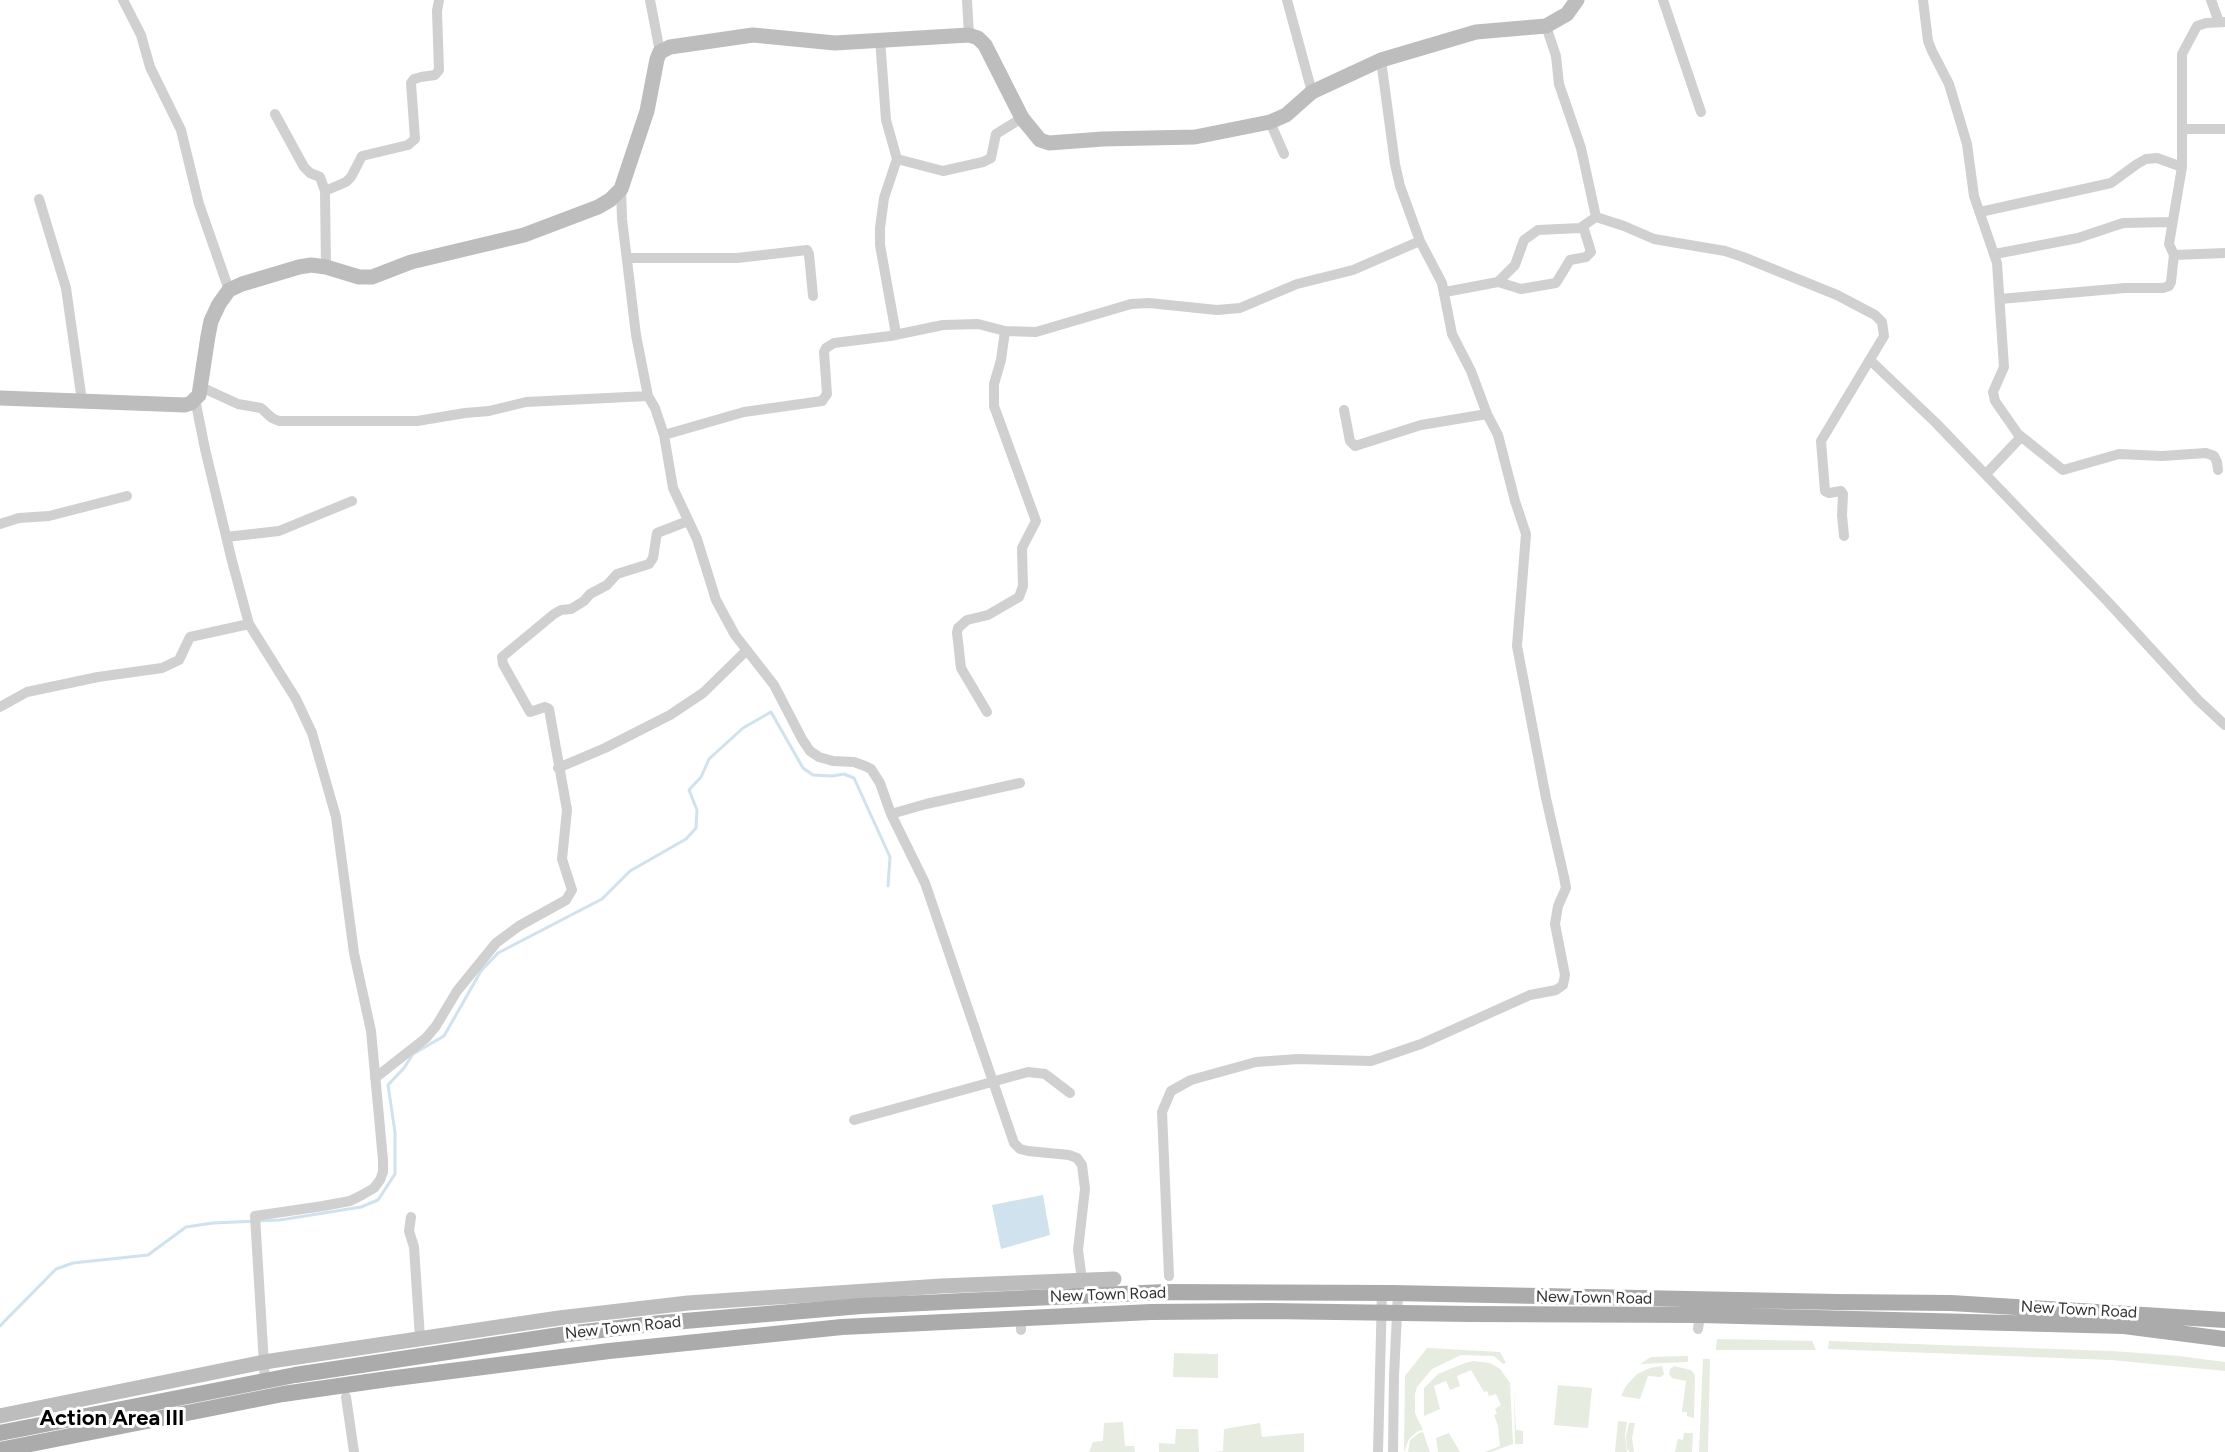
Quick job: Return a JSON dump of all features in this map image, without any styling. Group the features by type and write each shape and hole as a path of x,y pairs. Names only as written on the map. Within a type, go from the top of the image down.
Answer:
{"main road":[{"name":"New Town Road","path":"0,1433 367,1363 661,1323 861,1306 1165,1292 1390,1293 1951,1303 2225,1320"},
{"name":"New Town Road","path":"0,1450 283,1394 609,1351 819,1330 1021,1324 1151,1312 1269,1311 1699,1322 2124,1326 2225,1339"}],"street":[{"path":"123,0 141,34 150,67 181,130 198,199 229,290"},
{"path":"325,190 346,182 362,156 408,145 415,139 411,83 414,79 435,75 439,70 437,11 439,0"},
{"path":"650,0 660,52 647,111 621,189 622,219 636,335 648,396 655,408 664,435 670,479 701,549 723,616 774,685 802,740 810,751 819,757 833,761 854,762 871,769 880,783 891,814 924,883 949,949 1014,1143 1020,1149 1069,1155 1077,1158 1082,1165 1085,1189 1078,1250 1082,1280"},
{"path":"967,0 969,35"},
{"path":"1287,0 1312,92"},
{"path":"660,52 670,46 740,35 835,43 969,35 978,38 985,45 1022,118 1040,140 1050,143 1103,139 1195,137 1270,122 1286,115 1312,92 1381,60 1476,32 1546,26 1567,14 1578,0"},
{"path":"1663,0 1701,112"},
{"path":"1923,0 1928,41 1949,84 1967,144 1974,196 1995,254 2004,367 1993,395 1995,401 2022,437 2063,470 2119,454 2162,456 2206,453 2214,456 2218,470"},
{"path":"2000,299 2169,286 2174,255 2169,244 2182,167 2182,54 2197,26 2222,22 2211,0"},
{"path":"1546,26 1556,56 1559,84 1581,148 1596,217"},
{"path":"880,39 886,120 897,159 884,198 880,245 896,334"},
{"path":"1169,1276 1162,1112 1166,1098 1171,1091 1191,1080 1256,1062 1298,1059 1371,1061 1421,1044 1530,995 1556,990 1563,985 1565,975 1555,924 1558,906 1566,888 1546,798 1517,645 1526,534 1495,428 1486,414 1471,370 1452,334 1445,292 1420,241 1400,186 1381,60"},
{"path":"275,114 304,166 310,173 320,177 325,190 326,267"},
{"path":"897,159 943,171 983,162 991,158 996,134 1022,118"},
{"path":"1270,122 1284,154"},
{"path":"2182,129 2225,129"},
{"path":"1980,212 2111,183 2146,159 2157,158 2182,167"},
{"path":"265,1381 256,1218 350,1201 374,1188 383,1172 383,1160 371,1031 354,953 336,817 312,733 296,699 249,624 226,537 198,393 211,321 229,290 242,284 299,267 326,267 359,277 372,277 411,262 524,235 598,207 610,200 621,189"},
{"path":"39,199 66,288 82,401"},
{"path":"1498,282 1515,265 1524,240 1538,230 1555,231 1583,226 1596,217"},
{"path":"1596,217 1654,239 1725,251 1743,257 1838,295 1875,315 1882,322 1884,336 1821,441 1825,491 1842,492 1844,536"},
{"path":"1995,254 2078,238 2112,225 2172,222"},
{"path":"1445,292 1498,282 1521,289 1556,283 1570,260 1586,258 1591,252 1583,226"},
{"path":"664,435 744,412 822,401 827,394 824,352 834,343 896,334 936,325 968,323 1005,331 1045,330 1131,304 1149,303 1217,310 1240,308 1297,284 1353,270 1420,241"},
{"path":"627,258 737,258 807,250 813,296"},
{"path":"2174,255 2225,254"},
{"path":"987,712 961,668 958,628 967,620 988,615 1019,597 1023,586 1022,548 1036,521 994,406 994,384 1001,360 1005,331"},
{"path":"1870,360 1986,474 2198,700 2225,725"},
{"path":"0,398 185,405 198,393"},
{"path":"198,393 261,408 279,421 417,422 489,411 526,402 648,396"},
{"path":"1344,410 1350,441 1355,446 1420,425 1486,414"},
{"path":"1986,474 2022,437"},
{"path":"0,524 19,518 49,516 127,496"},
{"path":"226,537 279,531 352,501"},
{"path":"375,1078 426,1038 457,991 496,943 519,926 571,895 571,886 562,859 567,810 549,709 545,707 530,712 503,664 502,657 554,614 561,610 571,609 584,601 590,594 607,585 617,574 649,564 653,558 657,532 688,521"},
{"path":"0,707 27,692 98,677 162,668 182,657 190,637 249,624"},
{"path":"558,768 670,716 703,693 747,650"},
{"path":"891,814 1020,783"},
{"path":"854,1120 1028,1072 1045,1074 1070,1093"},
{"path":"411,1217 410,1231 414,1247 420,1338"},
{"path":"0,1416 264,1362 559,1318 688,1304 1114,1278"},
{"path":"1378,1452 1390,1293"},
{"path":"1390,1293 1389,1313 1394,1376 1393,1452"},
{"path":"346,1397 354,1452"}],"shaded area":[{"path":"1717,1339 1812,1341 1816,1350 1716,1350"},
{"path":"1829,1341 2112,1351 2179,1356 2225,1362 2225,1371 2111,1360 1828,1349"},
{"path":"1427,1348 1500,1352 1506,1363 1503,1364 1494,1356 1461,1355 1432,1369 1417,1387 1415,1394 1415,1413 1423,1430 1418,1431 1409,1439 1404,1452 1405,1376"},
{"path":"1174,1353 1218,1354 1218,1378 1173,1377"},
{"path":"1688,1356 1688,1362 1640,1364 1651,1357"},
{"path":"1703,1359 1710,1359 1708,1452 1699,1452"},
{"path":"1473,1361 1490,1363 1500,1369 1510,1383 1513,1444 1491,1452 1485,1452 1500,1446 1498,1426 1494,1415 1497,1414 1495,1409 1501,1405 1496,1394 1489,1396 1487,1391 1484,1392 1471,1370 1457,1376 1460,1386 1450,1390 1446,1381 1434,1386 1440,1409 1424,1416 1424,1388 1438,1374"},
{"path":"1662,1366 1664,1374 1661,1377 1648,1376 1640,1399 1621,1396 1626,1386 1637,1374"},
{"path":"1674,1366 1691,1370 1695,1375 1694,1418 1687,1416 1687,1412 1682,1412 1686,1381 1672,1378 1669,1374 1670,1369"},
{"path":"1558,1385 1592,1388 1588,1428 1554,1425"},
{"path":"1514,1389 1516,1430 1523,1431 1523,1444 1515,1444"},
{"path":"1618,1421 1627,1422 1625,1436 1627,1452 1615,1452"},
{"path":"1123,1422 1125,1446 1134,1446 1135,1452 1089,1452 1093,1442 1103,1441 1104,1423"},
{"path":"1260,1423 1262,1437 1304,1433 1304,1452 1213,1452 1223,1451 1224,1429"},
{"path":"1629,1423 1635,1423 1632,1438 1634,1452 1627,1449 1626,1436"},
{"path":"1176,1429 1198,1429 1199,1452 1159,1452 1159,1443 1175,1444"},
{"path":"1423,1432 1430,1452 1408,1452 1410,1440"},
{"path":"1449,1433 1460,1452 1438,1452 1436,1438"},
{"path":"1684,1433 1693,1433 1692,1452 1675,1452 1678,1439 1683,1440"}],"water":[{"path":"1043,1195 1050,1235 1001,1249 992,1205"}],"waterway":[{"path":"0,1326 56,1269 73,1263 148,1255 186,1227 213,1223 280,1220 361,1207 378,1200 395,1174 395,1132 388,1085 413,1054 444,1036 481,971 498,953 602,899 630,871 686,839 696,828 697,810 689,790 701,777 709,759 743,728 771,712 803,768 813,775 844,774 854,778 890,857 888,886"}],"district":[{"name":"Action Area III","path":"112,1419"}]}
